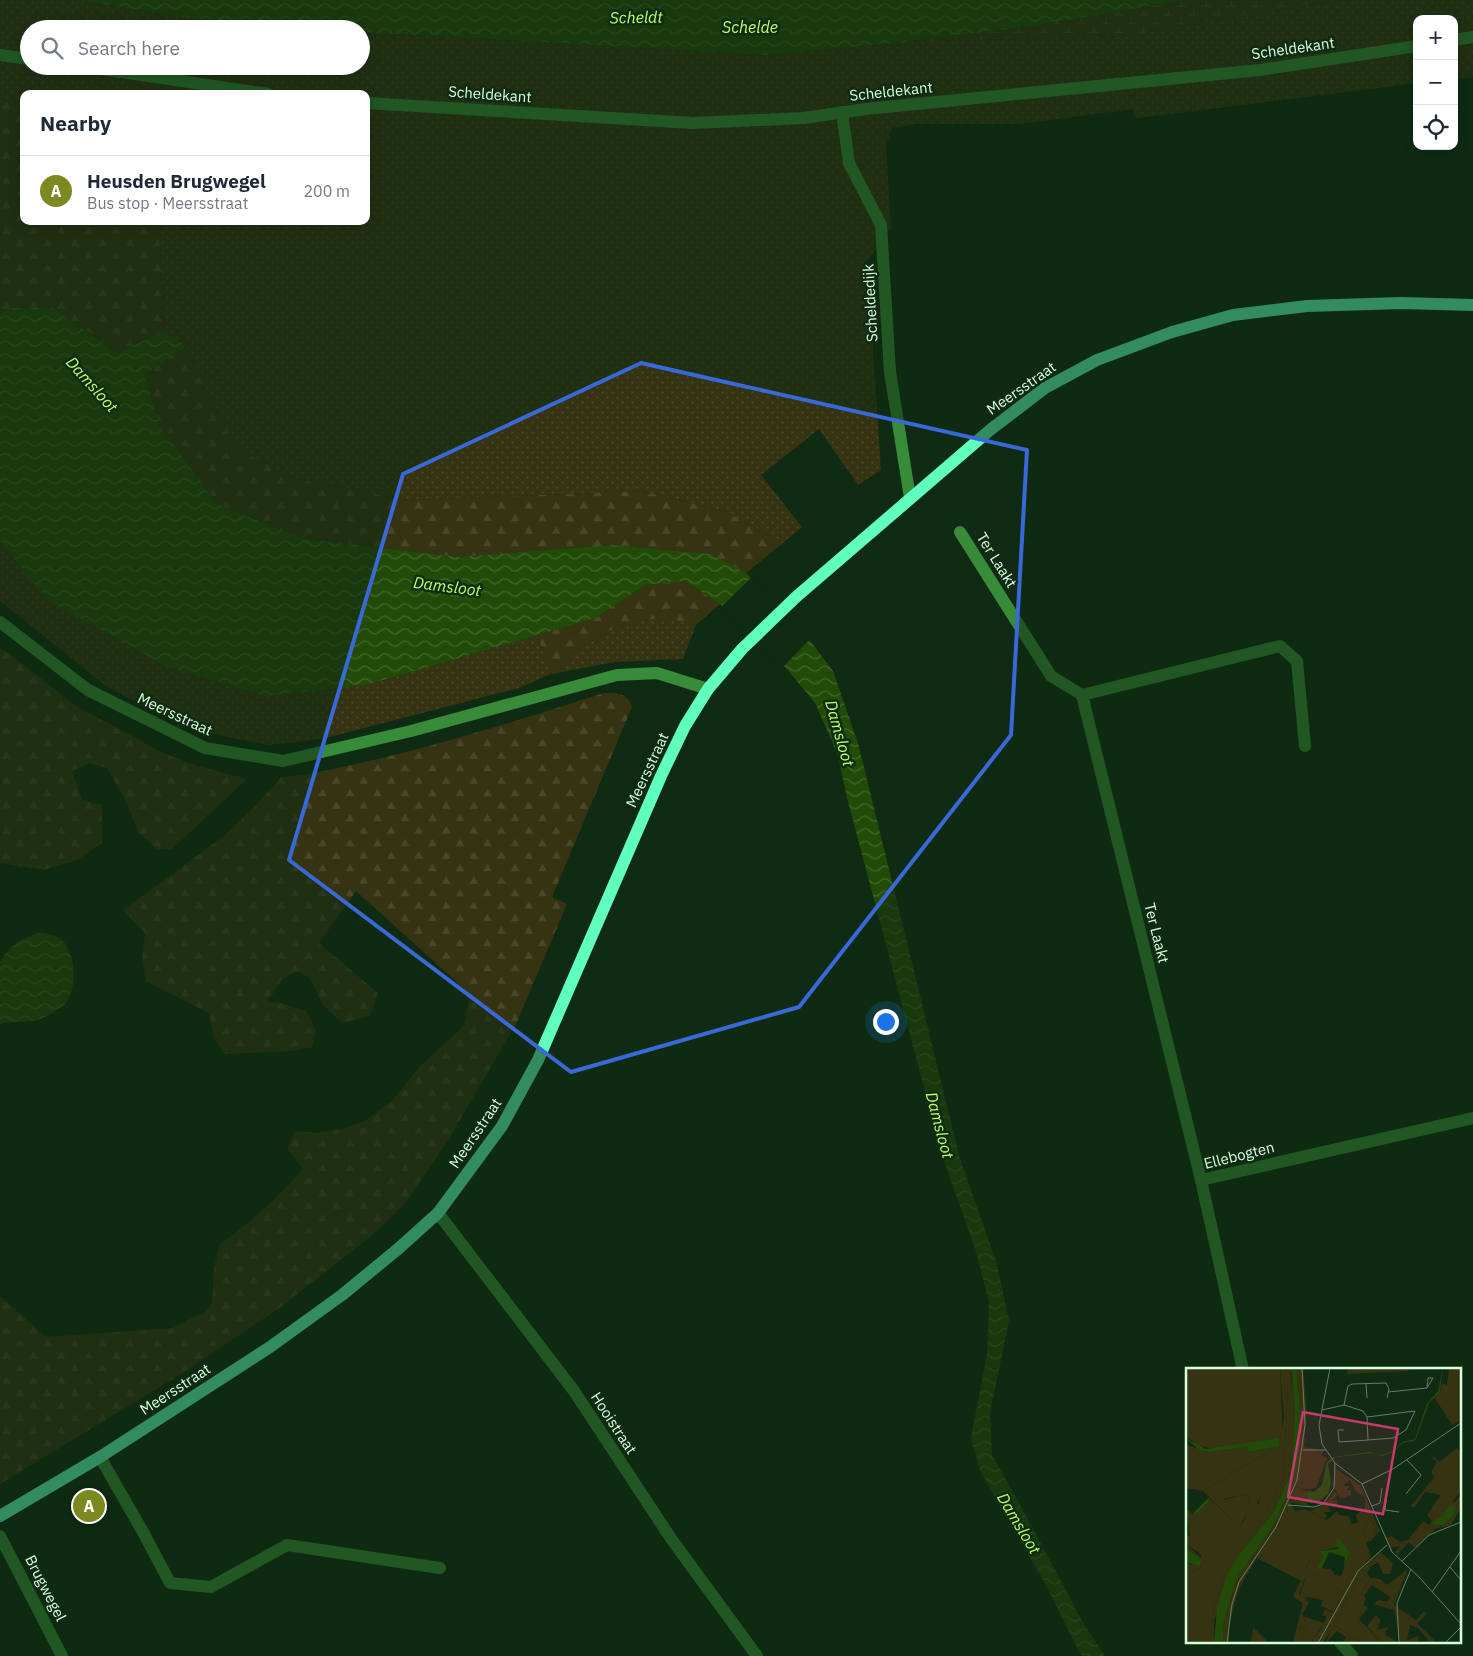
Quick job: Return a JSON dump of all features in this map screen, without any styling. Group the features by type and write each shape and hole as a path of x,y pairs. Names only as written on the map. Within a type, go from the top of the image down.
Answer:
{"main road":[{"name":"Meersstraat","path":"0,1516 100,1457 270,1347 356,1284 438,1213 502,1126 538,1060 661,776 685,726 708,690 742,649 796,597 990,430 1045,388 1097,360 1172,332 1233,315 1307,306 1401,303 1473,305"}],"street":[{"path":"1458,39 1473,37"},
{"name":"Scheldekant","path":"370,103 693,123 804,118 842,112 1260,70 1413,47"},
{"path":"0,55 20,58"},
{"path":"142,75 241,90"},
{"name":"Scheldedijk","path":"842,112 849,163 881,225 890,372 910,498"},
{"name":"Ter Laakt","path":"960,532 1051,676 1082,695 1201,1180"},
{"name":"Meersstraat","path":"0,622 88,690 163,728 205,748 283,761 411,730 617,675 656,673 708,690"},
{"path":"1082,695 1280,646 1297,661 1305,746"},
{"name":"Ellebogten","path":"1244,1368 1201,1180 1473,1118"},
{"name":"Hooistraat","path":"438,1213 574,1391 672,1540 757,1656"},
{"path":"100,1457 170,1583 211,1587 287,1545 440,1568"},
{"name":"Brugwegel","path":"0,1536 62,1656"},
{"path":"1342,1644 1352,1656"}],"highlighted area":[{"path":"641,363 1027,450 1011,735 799,1007 571,1072 289,860 403,474"}],"green space":[{"path":"0,0 77,0 203,20 20,20 20,75 370,75 370,33 767,55 904,42 1126,36 1309,5 1356,0 1473,0 1473,77 1458,79 1458,15 1413,15 1413,84 1137,118 1133,109 1020,124 915,124 892,128 886,145 891,228 867,261 881,470 858,485 819,429 761,475 802,527 783,543 726,512 642,491 407,500 294,478 240,450 207,392 186,346 163,331 162,271 158,225 370,225 370,90 20,90 20,106 0,99"},
{"path":"1185,0 1356,0 1309,5 1126,36 904,42 1033,26"},
{"path":"0,99 20,106 20,225 158,225 162,271 163,331 119,353 53,308 10,308 0,314"},
{"path":"186,346 207,392 240,450 294,478 407,500 642,491 726,512 783,543 746,573 711,554 611,545 458,557 305,539 217,504 160,426 144,374"},
{"path":"0,541 47,600 370,684 537,635 551,674 519,688 322,739 269,745 214,734 172,721 106,686 0,601"},
{"path":"685,581 720,604 696,625 670,619 649,619 611,630 579,649 551,674 537,635 596,618 645,585"},
{"path":"649,619 670,619 696,625 683,659 615,662 551,674 579,649 611,630"},
{"path":"0,647 76,706 163,753 198,766 247,779 172,849 157,849 138,832 127,803 107,768 90,763 72,771 82,800 102,805 102,843 77,860 44,870 0,863 0,784 2,782 0,780"},
{"path":"604,693 625,696 632,707 552,897 567,904 516,1024 447,1142 404,1205 370,1237 282,1306 186,1371 0,1484 0,1296 46,1337 173,1328 206,1311 212,1302 214,1267 220,1244 264,1209 303,1169 287,1148 295,1131 314,1133 342,1129 366,1120 393,1100 420,1066 464,1026 470,994 356,891 319,943 378,993 370,1016 342,1023 323,1005 310,978 297,971 282,979 268,1001 306,1011 316,1029 312,1047 292,1051 225,1054 214,1039 209,1013 146,981 142,961 145,933 123,910 228,833 281,777 317,772 406,752"}],"water":[{"name":"Schelde","path":"77,0 1185,0 1033,26 904,42 767,55 370,33 370,20 203,20"},
{"name":"Damsloot","path":"10,308 53,308 118,353 163,331 186,346 144,375 160,426 217,504 305,539 458,557 611,545 711,554 746,573 811,642 833,671 858,743 960,1159 997,1264 1009,1320 990,1413 992,1455 1085,1626 1105,1656 1083,1656 1079,1652 1048,1589 980,1471 971,1438 987,1355 989,1303 976,1251 943,1159 847,798 838,755 815,703 786,668 720,604 685,581 645,585 596,618 370,684 265,696 166,666 47,600 0,541 0,314"},
{"path":"39,933 58,937 68,948 74,973 72,991 69,998 63,1006 40,1019 0,1024 0,962 7,951 16,943"}],"pier":[{"path":"753,576 811,638 782,668 720,608"}],"place":[{"name":"Heusden Brugwegel","path":"89,1506"}],"water label":[{"name":"Scheldt","path":"636,17"}]}
